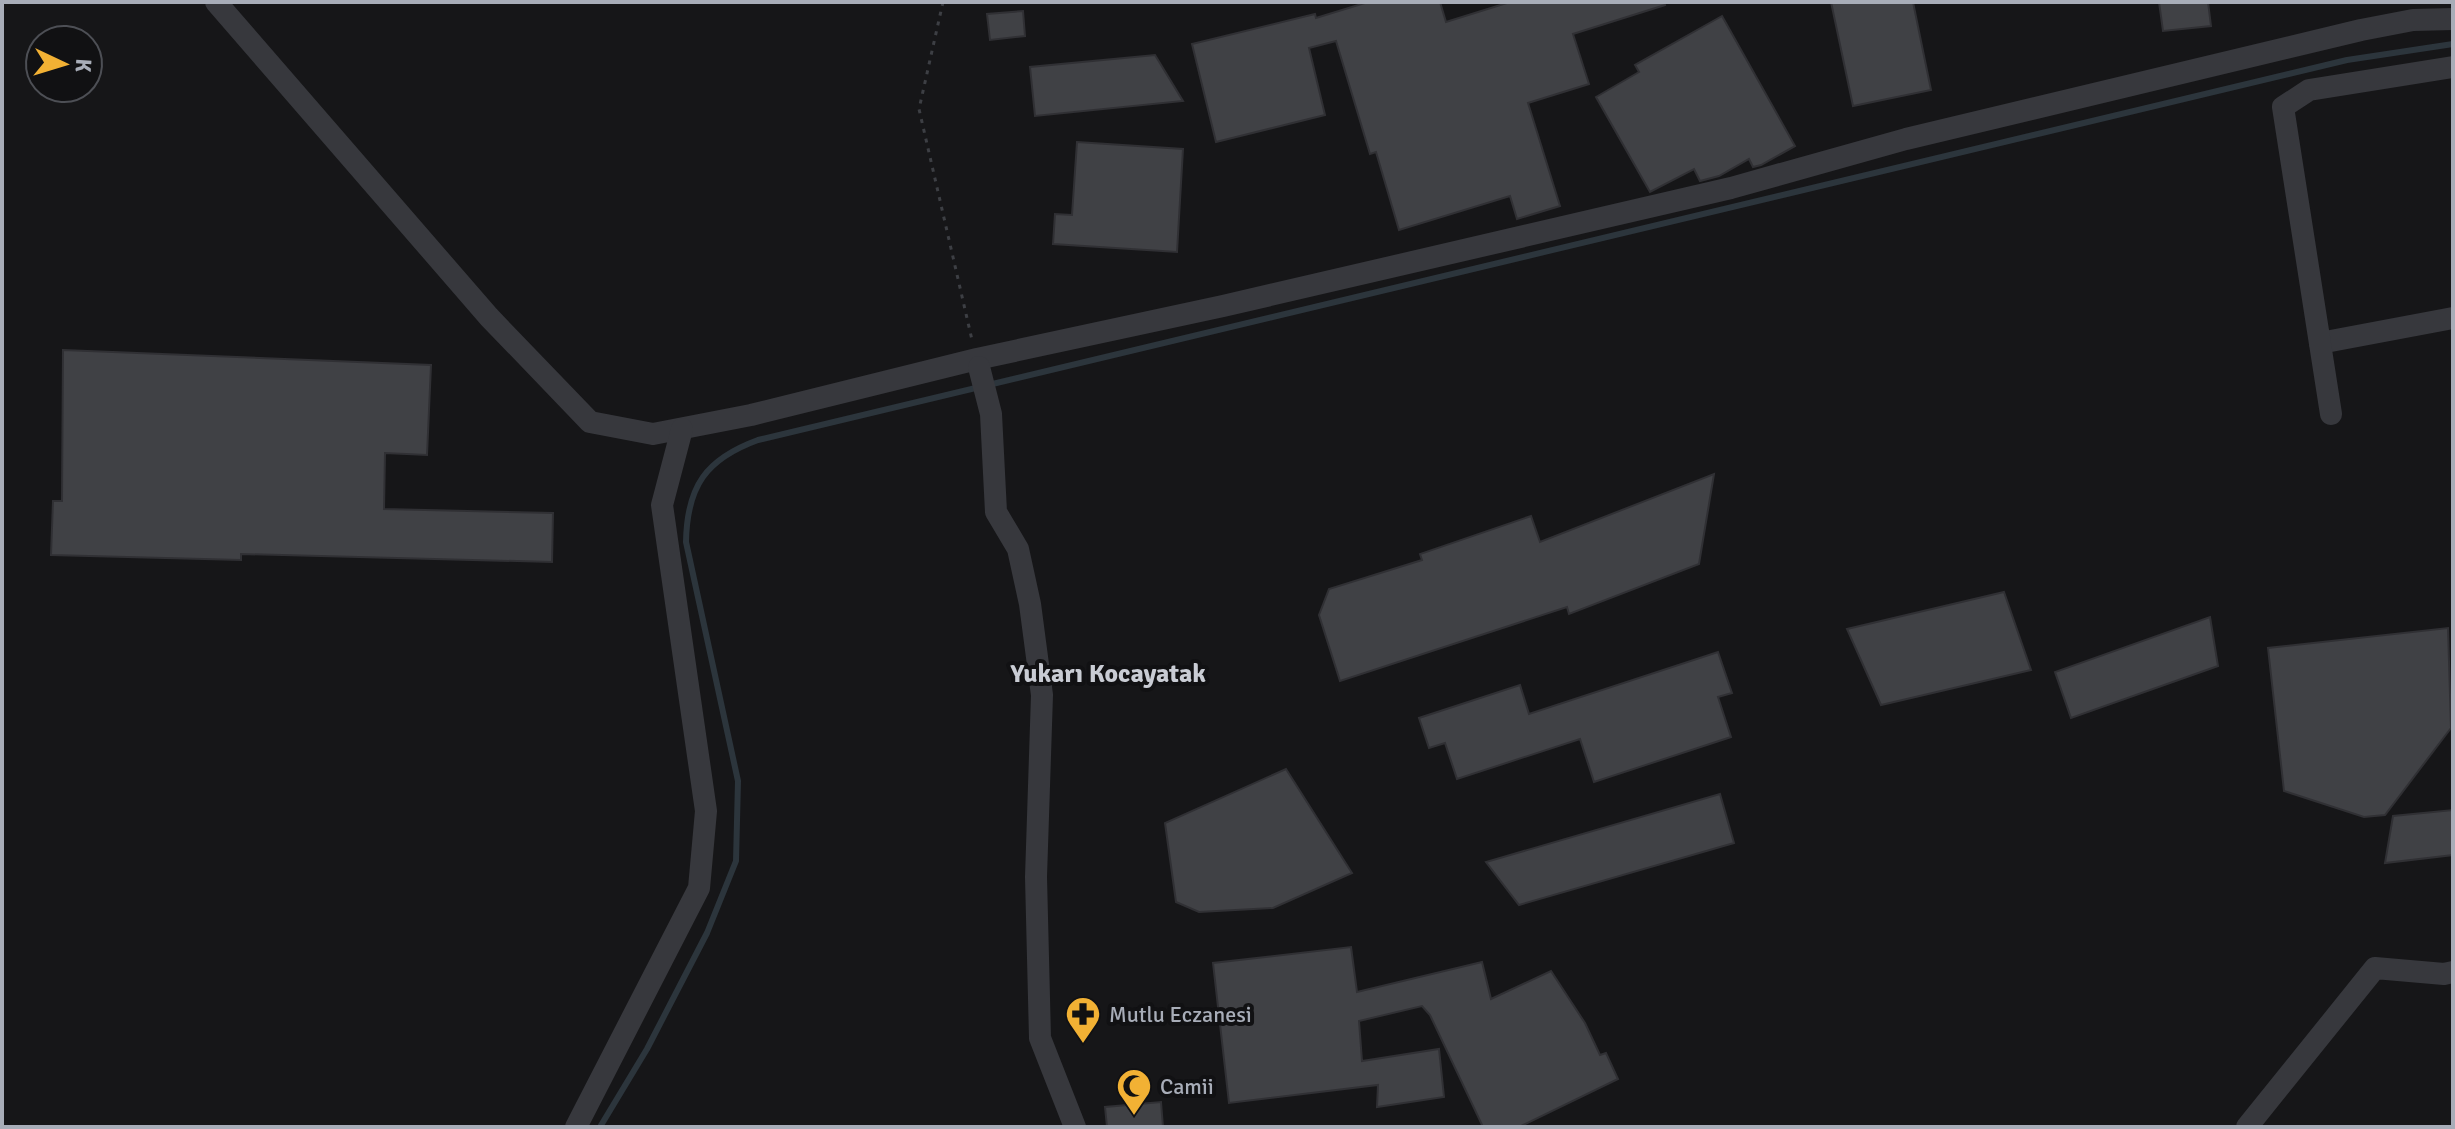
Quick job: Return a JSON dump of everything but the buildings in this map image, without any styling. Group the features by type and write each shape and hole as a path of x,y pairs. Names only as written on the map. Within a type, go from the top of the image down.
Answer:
{"street":[{"path":"216,2 489,317 590,422 653,434 978,363 1731,188 1906,139 2361,30 2413,20 2453,19"},
{"path":"2331,414 2283,107 2309,90 2453,67"},
{"path":"2320,343 2453,318"},
{"path":"978,363 991,414 996,512 1018,549 1030,604 1042,695 1036,877 1040,1038 1075,1127"},
{"path":"576,1127 699,888 706,811 662,505 682,429"},
{"path":"2247,1127 2375,968 2444,974 2453,972"}],"path":[{"path":"943,2 919,109 978,363"}],"waterway":[{"path":"600,1127 647,1049 707,933 736,861 738,781 686,542 690,505 696,490 703,477 725,456 758,440 2347,60 2453,44"}],"place":[{"name":"Mutlu Eczanesi","path":"1083,1045"},
{"name":"Camii","path":"1134,1117"}],"district":[{"name":"Yukarı Kocayatak","path":"1108,674"}]}
